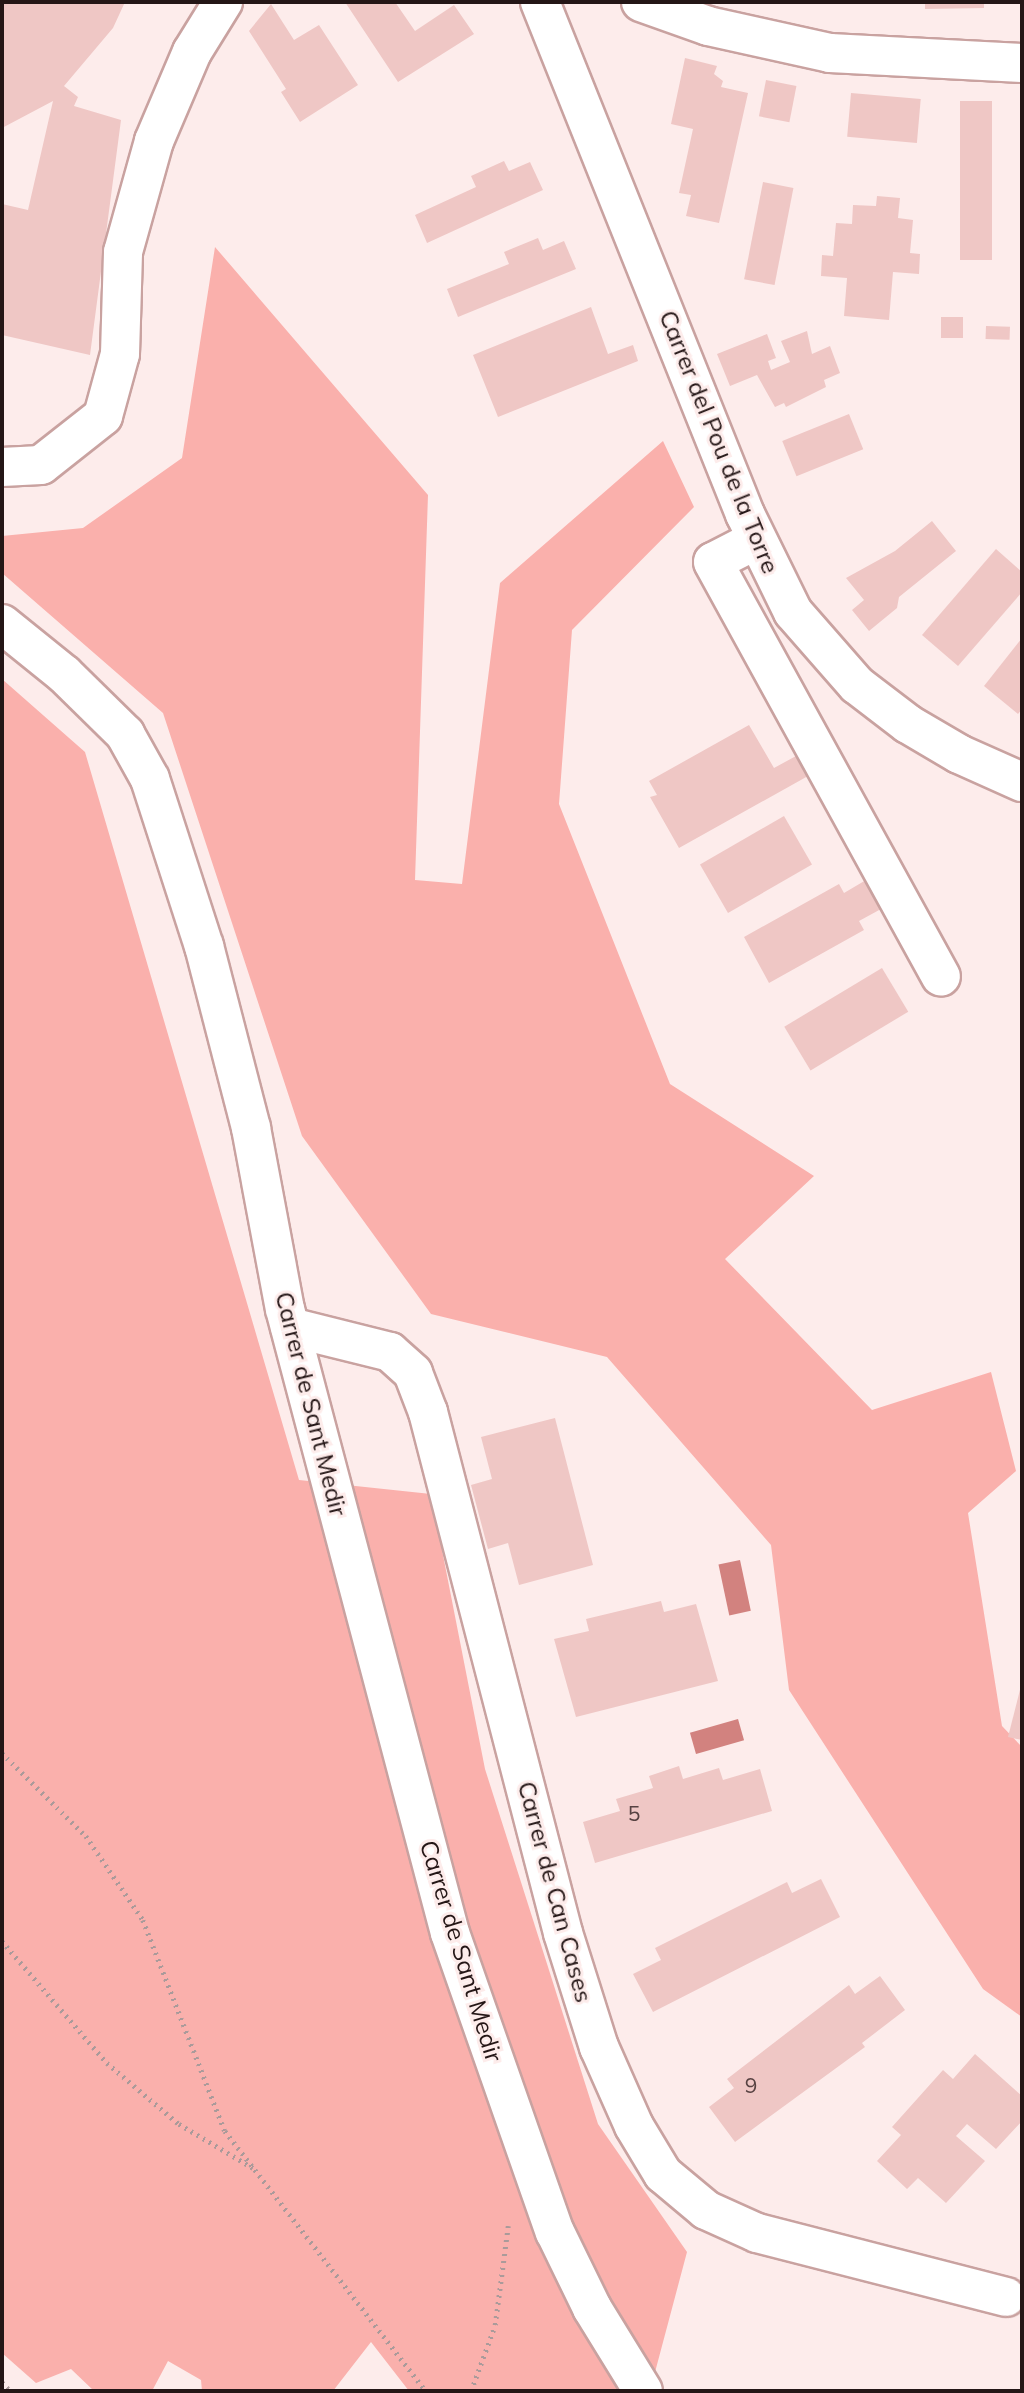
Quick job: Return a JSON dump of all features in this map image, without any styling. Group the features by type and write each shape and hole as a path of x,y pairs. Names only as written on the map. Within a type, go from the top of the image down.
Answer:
{"street":[{"path":"2,467 41,465 103,416 120,354 124,252 154,141 192,52 223,2"},
{"name":"Carrer del Pou de la Torre","path":"540,2 756,540 793,612 857,685 908,724 959,754 1022,782"},
{"path":"641,2 708,26 830,53 919,61 1022,62"},
{"path":"756,540 713,562 941,976"},
{"name":"Carrer de Sant Medir","path":"2,624 64,674 125,734 150,779 211,972 251,1128 290,1327 450,1933 555,2232 592,2308 642,2391"},
{"name":"Carrer de Can Cases","path":"290,1327 390,1352 413,1373 428,1412 563,1933 595,2034 634,2126 663,2174 706,2210 757,2233 1006,2297"}],"path":[{"path":"2,1754 86,1836 143,1920 225,2131 426,2391"},
{"path":"2,1941 107,2063 179,2124 255,2170"},
{"path":"471,2391 495,2325 509,2221"},
{"path":"2,2382 10,2391"}],"shaded area":[{"path":"215,247 428,495 415,880 462,884 500,583 663,441 694,507 572,630 559,804 670,1084 814,1176 725,1259 872,1410 991,1372 1016,1471 968,1513 1002,1726 1022,1747 1022,2017 983,1989 789,1690 771,1545 607,1357 431,1314 302,1136 163,713 2,573 2,536 83,528 182,458"},
{"path":"2,679 85,752 299,1480 431,1494 485,1769 598,2124 687,2252 650,2391 409,2391 371,2342 333,2391 202,2391 201,2380 168,2361 152,2391 94,2391 71,2369 36,2383 2,2353"},
{"path":"740,1560 751,1611 729,1615 718,1565"},
{"path":"738,1719 744,1740 696,1754 690,1733"}],"building":[{"path":"2,2 125,2 113,28 64,86 78,97 74,106 121,120 90,355 2,335 2,204 28,210 53,101 2,128"},
{"path":"345,2 395,2 415,31 454,5 474,34 398,82"},
{"path":"925,2 984,2 984,8 925,9"},
{"path":"271,4 294,40 319,25 358,85 300,122 281,92 286,89 249,31"},
{"path":"685,58 717,66 714,74 723,81 721,87 748,93 719,223 686,216 691,195 679,193 693,129 671,124"},
{"path":"766,80 796,86 789,122 759,116"},
{"path":"851,93 921,99 917,143 847,137"},
{"path":"960,101 992,101 992,260 960,260"},
{"path":"504,161 509,171 530,162 543,190 427,243 415,215 476,187 471,176"},
{"path":"763,182 793,188 775,285 744,279"},
{"path":"877,196 900,198 898,218 913,220 910,253 920,254 919,274 893,272 889,320 844,316 847,278 821,276 822,255 833,256 836,223 852,224 853,205 876,206"},
{"path":"538,238 543,250 564,241 576,269 458,317 447,289 509,264 504,252"},
{"path":"591,307 608,354 633,345 638,361 498,417 473,355"},
{"path":"941,317 963,317 963,338 941,338"},
{"path":"986,326 1010,327 1010,340 986,339"},
{"path":"807,331 812,354 830,346 840,373 824,380 826,387 786,407 784,403 775,407 757,375 730,386 717,354 767,334 776,358 768,361 771,370 790,362 781,341"},
{"path":"849,414 863,449 796,476 782,441"},
{"path":"932,521 956,551 899,597 897,608 869,631 852,610 864,600 846,578 895,551"},
{"path":"996,549 1022,572 1022,592 958,666 922,635"},
{"path":"1022,638 1022,709 1018,714 984,686"},
{"path":"749,725 774,768 796,756 808,776 679,848 650,797 657,795 649,781"},
{"path":"784,816 812,864 728,913 700,865"},
{"path":"866,880 881,909 859,921 864,930 769,983 744,937 839,884 844,893"},
{"path":"882,968 908,1012 811,1070 784,1027"},
{"path":"555,1418 593,1565 519,1585 508,1543 488,1549 471,1485 492,1479 481,1437"},
{"path":"661,1601 664,1612 696,1604 718,1681 576,1717 554,1639 589,1631 586,1619"},
{"path":"1022,1682 1022,1740 1008,1737"},
{"path":"679,1766 683,1779 719,1768 723,1780 760,1769 772,1811 595,1863 583,1822 620,1811 616,1799 653,1788 649,1776"},
{"path":"821,1879 840,1917 653,2012 633,1974 661,1960 655,1948 787,1882 792,1893"},
{"path":"880,1976 905,2010 862,2043 865,2047 735,2142 709,2107 734,2088 727,2079 849,1985 855,1994"},
{"path":"975,2054 1022,2096 1022,2121 996,2149 967,2124 956,2136 985,2161 946,2203 918,2178 907,2189 877,2161 901,2135 892,2127 943,2070 953,2079"}]}
